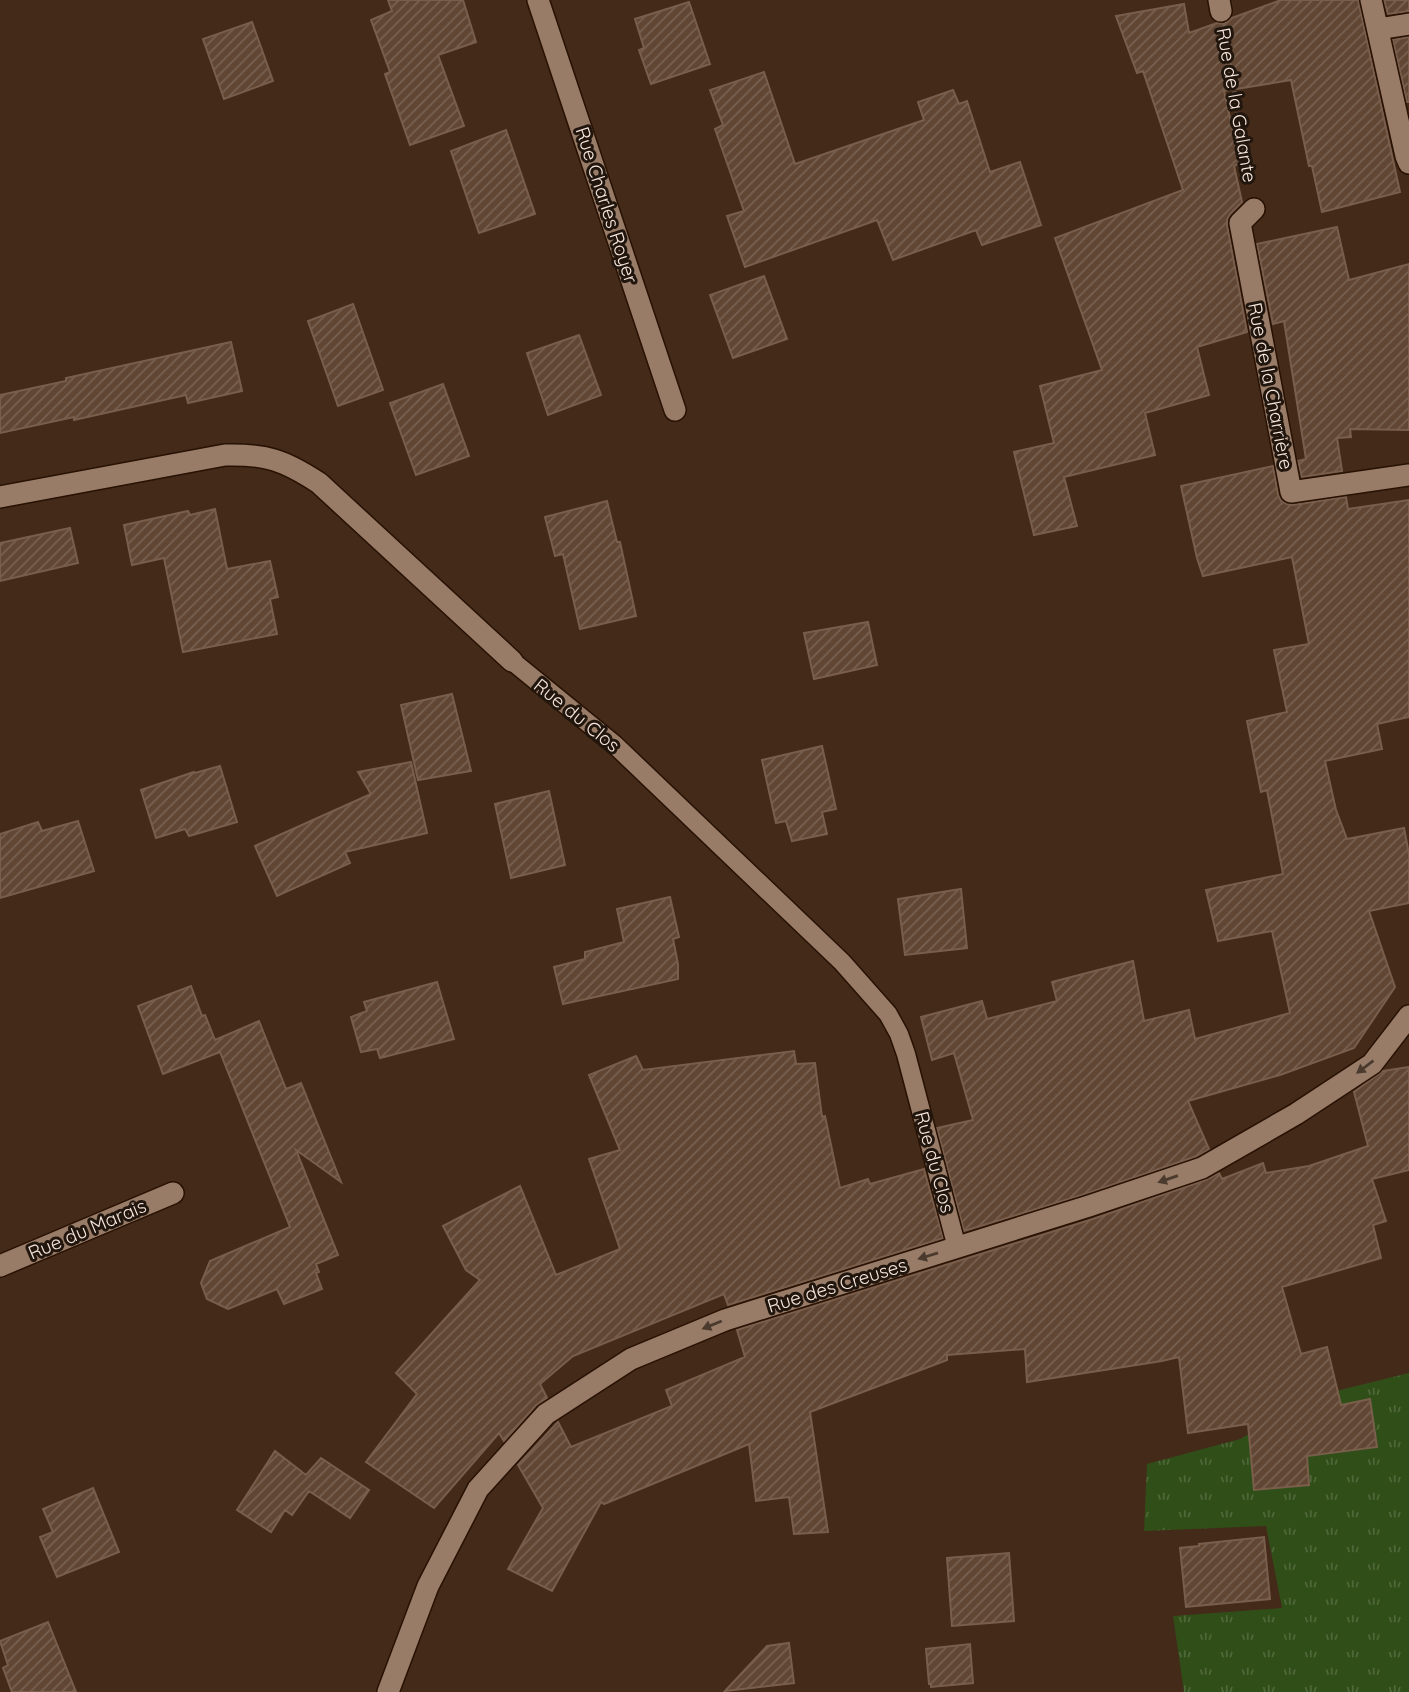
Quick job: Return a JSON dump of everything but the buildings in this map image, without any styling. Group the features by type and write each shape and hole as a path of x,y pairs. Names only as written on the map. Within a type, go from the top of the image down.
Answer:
{"street":[{"name":"Rue Charles Royer","path":"538,0 675,410"},
{"path":"1371,0 1409,163"},
{"path":"1378,29 1409,24"},
{"name":"Rue de la Charrière","path":"1254,209 1240,223 1291,492 1409,475"},
{"name":"Rue du Clos","path":"0,497 225,455 250,454 273,459 293,466 319,483 512,661"},
{"name":"Rue des Creuses","path":"388,1692 428,1586 478,1489 546,1414 631,1359 725,1320 1202,1168 1296,1114 1372,1064 1409,1016"},
{"name":"Rue du Marais","path":"0,1266 173,1193"}],"lane":[{"name":"Rue du Clos","path":"512,661 615,745 842,962 888,1014 906,1054 957,1248"}],"path":[{"name":"Rue de la Galante","path":"1220,5 1254,209"}],"green space":[{"path":"1409,1373 1409,1692 1184,1692 1173,1616 1282,1608 1266,1526 1144,1531 1147,1464 1240,1439 1316,1396"}]}
